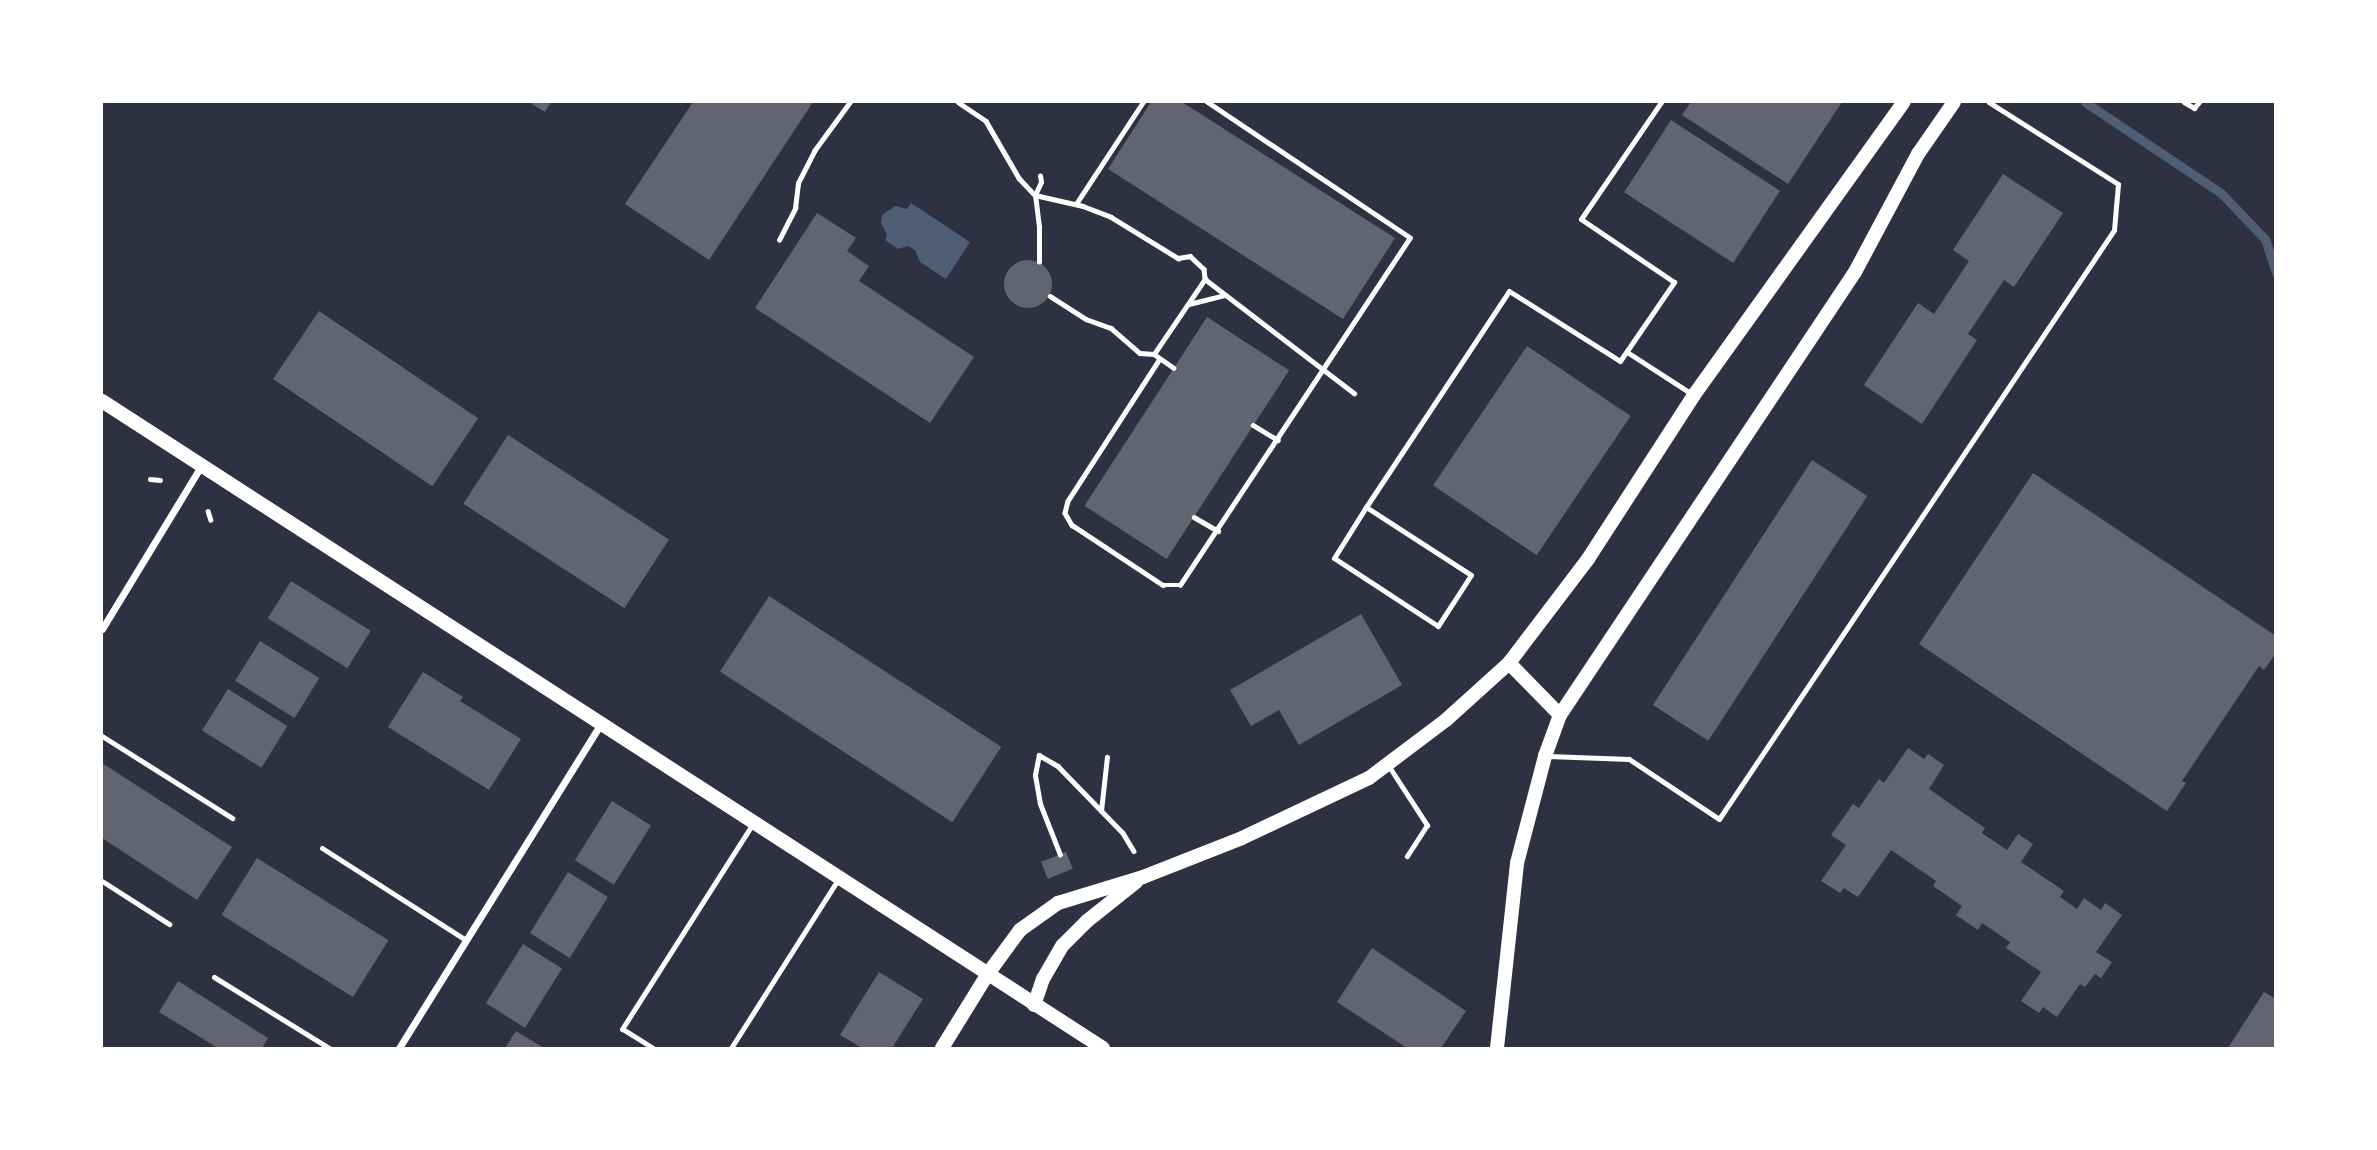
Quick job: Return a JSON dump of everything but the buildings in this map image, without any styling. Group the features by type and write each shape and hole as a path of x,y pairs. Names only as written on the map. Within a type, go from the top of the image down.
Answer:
{"main road":[{"path":"942,1048 987,975 1020,930 1058,903 1143,877 1267,827 1369,778 1446,720 1509,663 1588,559 1695,396 1904,102"},
{"path":"1497,1048 1517,863 1545,756 1560,716 1855,272 1918,154 1954,102"},
{"path":"102,401 1103,1048"},
{"path":"1509,663 1560,716"},
{"path":"1034,1005 1042,979 1063,945 1087,921 1143,877"}],"street":[{"path":"102,629 201,466"},
{"path":"401,1048 601,723"}],"lane":[{"path":"1367,507 1471,575 1438,626 1334,558 1367,507 1509,291 1620,361 1627,352 1674,282 1581,219 1661,102"},
{"path":"1545,756 1629,759 1719,819 2114,230 2118,184 1989,102"},
{"path":"2184,102 2194,108 2199,102"},
{"path":"1627,352 1695,396"},
{"path":"102,736 232,818"},
{"path":"1388,765 1427,825 1407,856"},
{"path":"653,1048 622,1029 753,822"},
{"path":"321,848 466,940"},
{"path":"731,1048 839,878"},
{"path":"102,881 169,925"},
{"path":"214,977 329,1048"}],"path":[{"path":"779,240 795,208 798,183 814,151 850,102"},
{"path":"958,102 986,121 1019,178 1035,195 1076,204 1132,228 1178,258 1190,256 1204,269 1205,279 1154,354"},
{"path":"1076,204 1143,102"},
{"path":"1160,359 1068,501 1065,513 1072,525 1163,585 1180,585 1409,238 1207,102"},
{"path":"1039,262 1035,195 1041,183 1040,176"},
{"path":"1205,279 1354,393"},
{"path":"1188,305 1226,295"},
{"path":"1049,296 1086,319 1111,328 1140,353 1154,354 1174,368"},
{"path":"1253,425 1278,440"},
{"path":"149,479 160,480"},
{"path":"208,511 211,520"},
{"path":"1194,517 1218,531"},
{"path":"1060,855 1040,804 1035,775 1039,755 1058,766 1123,833 1134,851"},
{"path":"1101,811 1107,757"}],"water":[{"path":"911,203 970,242 946,279 920,262 915,250 908,246 898,249 885,240 887,235 881,223 882,215 895,206 907,209"}],"waterway":[{"path":"2085,102 2221,193 2265,239 2276,272"}]}
